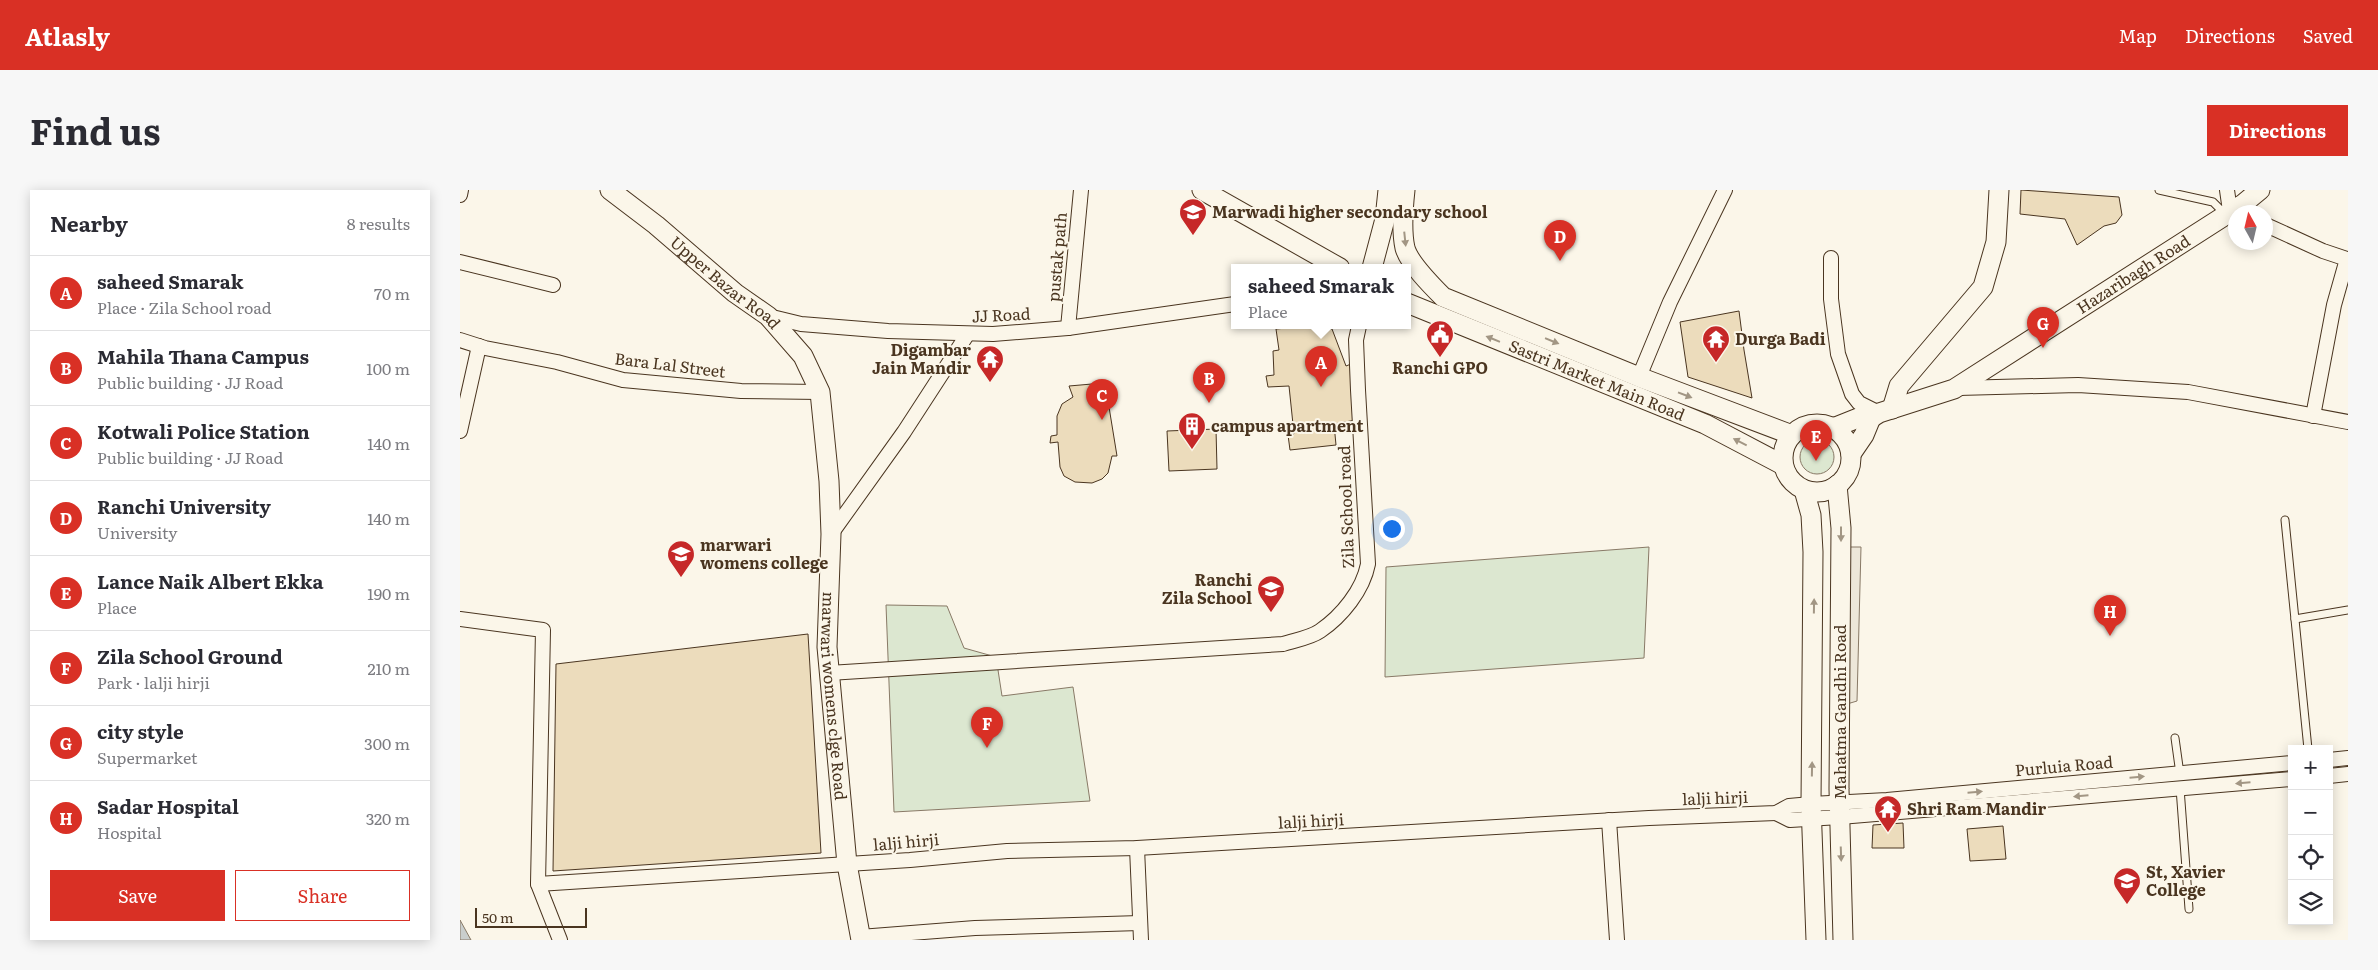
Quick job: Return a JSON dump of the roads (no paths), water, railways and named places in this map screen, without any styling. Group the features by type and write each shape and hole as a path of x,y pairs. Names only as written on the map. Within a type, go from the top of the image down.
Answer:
{"main road":[{"name":"Upper Bazar Road","path":"610,190 656,225 735,294 768,316 803,356 820,392"},
{"path":"1202,190 1333,264"},
{"path":"1373,264 1385,219 1388,190"},
{"path":"1405,190 1403,207 1406,250 1430,284 1443,297 1639,377 1792,435"},
{"path":"1851,454 1845,440 1833,428 1823,425 1812,425 1801,428 1792,435 1786,444 1783,454 1783,465 1787,475 1804,490 1816,492 1827,490 1837,485 1845,477 1851,454 1899,386 1983,287 1996,242 1999,190"},
{"name":"Hazaribagh Road","path":"2243,205 2260,190"},
{"name":"Hazaribagh Road","path":"1833,428 1858,418 1880,413 1954,389 2228,216"},
{"name":"Sastri Market Main Road","path":"1411,305 1705,424 1783,465"},
{"name":"marwari womens clge Road","path":"820,392 829,481 831,534 827,647 848,864 860,938"},
{"name":"Mahatma Gandhi Road","path":"1837,485 1842,528 1840,810 1843,940"},
{"name":"Mahatma Gandhi Road","path":"1804,490 1810,515 1814,552 1812,811 1816,940"}],"street":[{"path":"460,195 461,190"},
{"name":"pustak path","path":"1068,328 1081,190"},
{"path":"1639,377 1670,302 1725,190"},
{"path":"2227,190 2234,205"},
{"path":"2273,228 2323,252 2348,259 2334,305 2313,416"},
{"path":"1831,258 1831,298 1838,354 1852,394 1859,403 1880,413"},
{"path":"460,262 553,285"},
{"name":"JJ Road","path":"768,316 801,324 967,335 1068,328 1231,305"},
{"name":"Zila School road","path":"829,673 1284,644 1319,632 1344,608 1365,578 1368,564 1356,350 1358,329"},
{"path":"831,534 904,432 967,335"},
{"name":"Bara Lal Street","path":"460,340 479,346 558,362 623,380 741,391 820,392"},
{"path":"460,431 479,346"},
{"path":"1954,389 1984,386 2078,385 2188,392 2348,422"},
{"path":"460,619 543,630 538,884 560,940"},
{"path":"2333,760 2348,758"},
{"name":"Purluia Road","path":"1840,810 2180,773 2288,763"},
{"path":"2333,776 2348,774"},
{"name":"Purluia Road","path":"1840,810 2288,779"},
{"name":"lalji hirji","path":"538,884 848,864 1007,851 1137,848 1609,820 1776,813 1790,820 1812,811 1840,810"},
{"path":"1609,820 1616,940"},
{"path":"1137,848 1141,940"},
{"path":"860,938 975,928 1140,923"}],"lane":[{"path":"2159,190 2228,207"},
{"path":"2285,520 2308,745"},
{"path":"2295,619 2348,610"},
{"path":"2175,738 2180,773 2189,909"}],"place":[{"name":"Marwadi higher secondary school","path":"1193,236"},
{"name":"Ranchi University","path":"1560,261"},
{"name":"city style","path":"2043,348"},
{"name":"Ranchi GPO","path":"1440,358"},
{"name":"Durga Badi","path":"1716,363"},
{"name":"Digambar Jain Mandir","path":"990,383"},
{"name":"saheed Smarak","path":"1321,387"},
{"name":"Mahila Thana Campus","path":"1209,403"},
{"name":"Kotwali Police Station","path":"1102,420"},
{"name":"campus apartment","path":"1192,450"},
{"name":"Lance Naik Albert Ekka","path":"1816,461"},
{"name":"marwari womens college","path":"681,578"},
{"name":"Ranchi Zila School","path":"1271,613"},
{"name":"Sadar Hospital","path":"2110,636"},
{"name":"Zila School Ground","path":"987,748"},
{"name":"Shri Ram Mandir","path":"1888,833"},
{"name":"St, Xavier College","path":"2127,905"}]}
